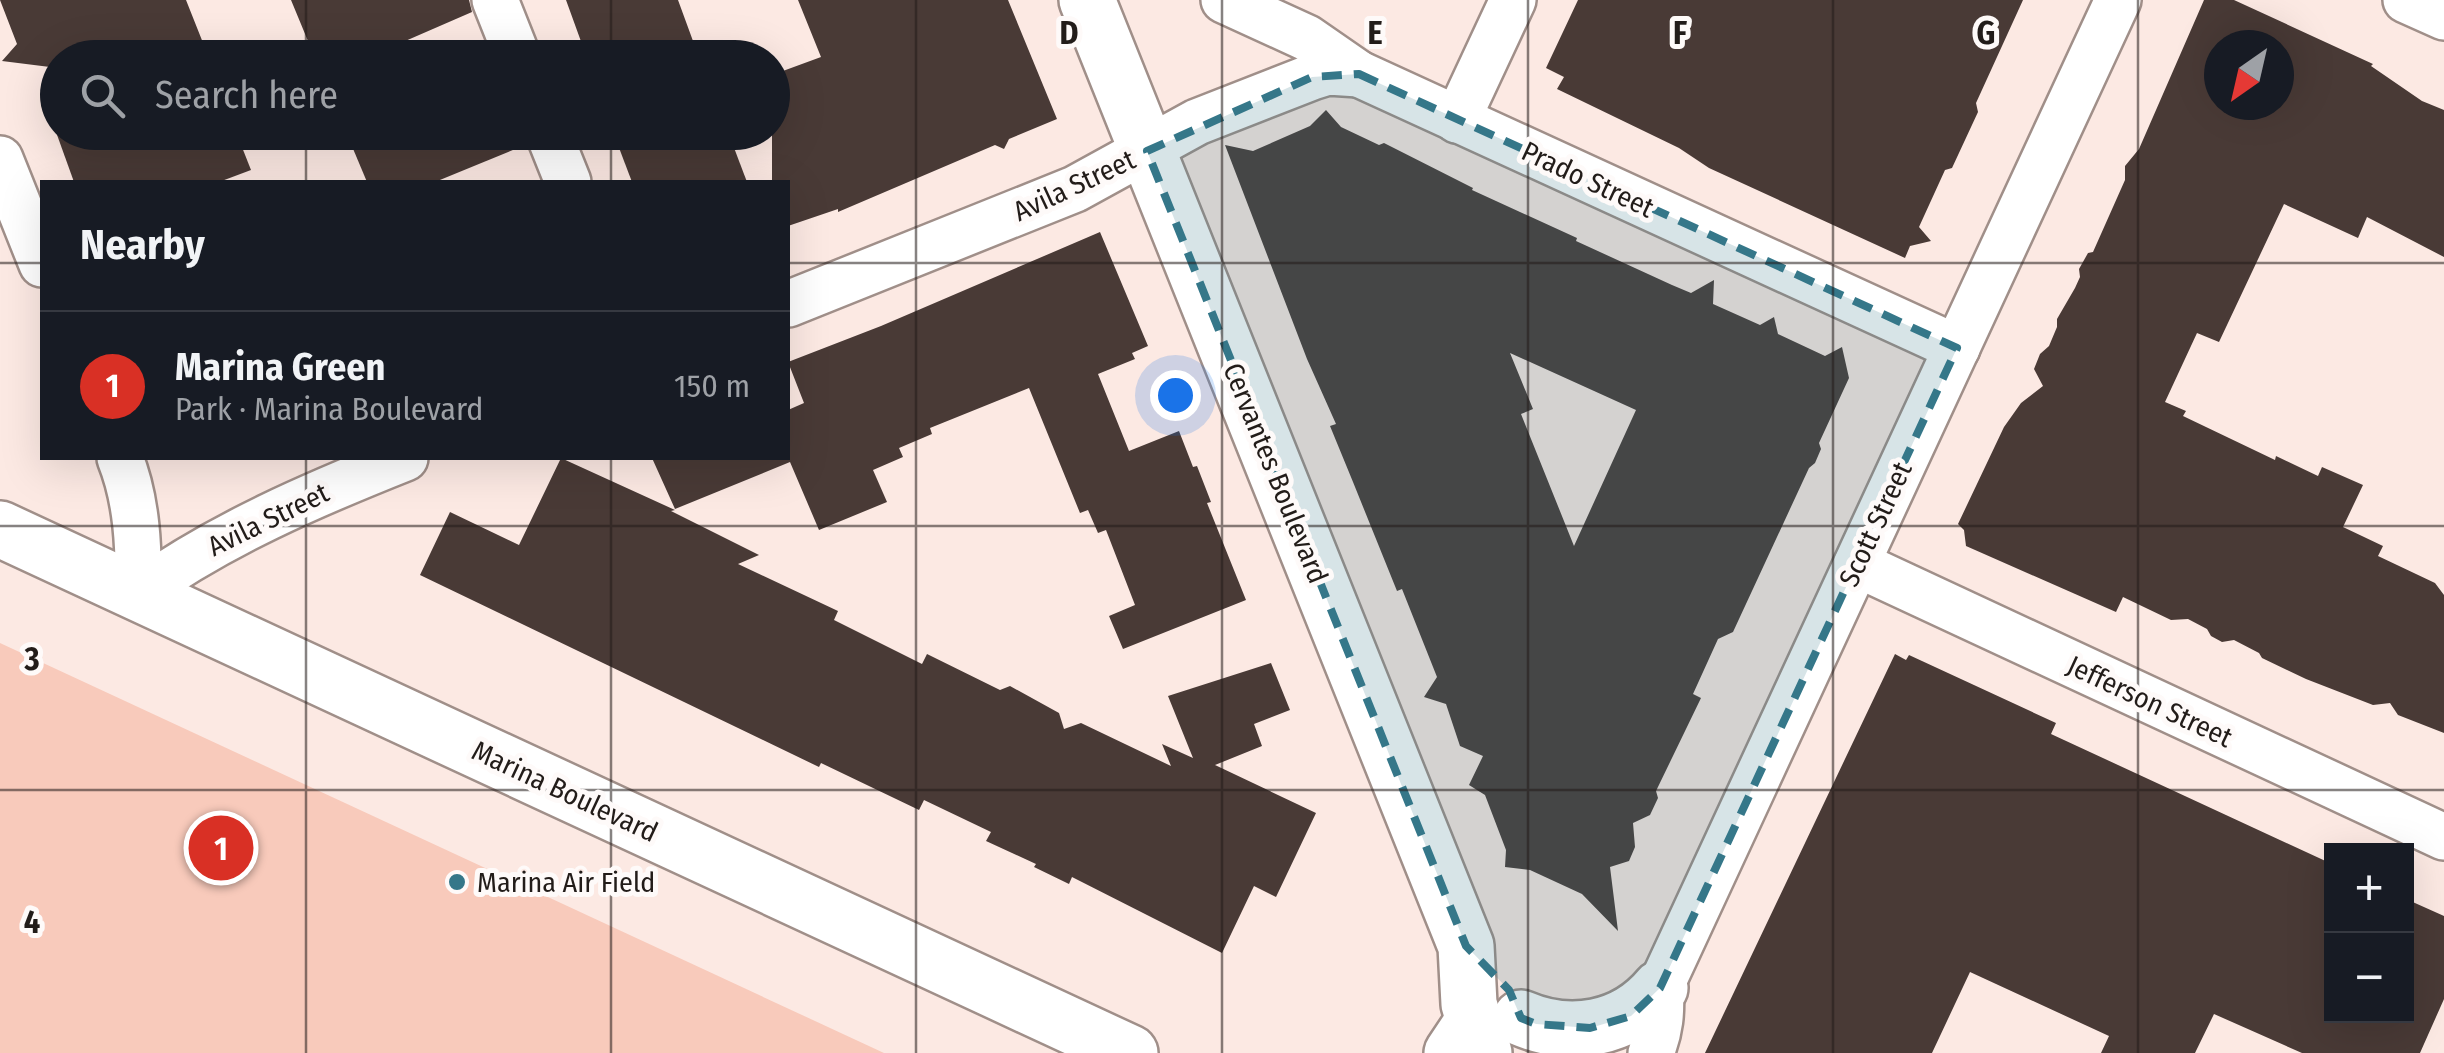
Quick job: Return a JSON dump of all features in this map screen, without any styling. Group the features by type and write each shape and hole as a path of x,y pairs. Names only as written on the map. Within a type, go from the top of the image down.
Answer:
{"street":[{"path":"495,0 511,40"},
{"name":"Cervantes Boulevard","path":"1087,0 1466,946 1469,1004 1493,1039"},
{"name":"Prado Street","path":"1224,0 1308,38 1359,74 1957,348"},
{"path":"1457,120 1513,0"},
{"name":"Scott Street","path":"1651,1053 1662,1010 1660,988 2118,0"},
{"path":"2406,0 2444,17"},
{"name":"Avila Street","path":"790,303 1075,189 1198,122 1328,72 1359,74"},
{"path":"555,150 567,180"},
{"path":"0,158 40,259"},
{"path":"121,460 129,480 135,522 138,593"},
{"name":"Avila Street","path":"138,593 202,550 280,509 400,460"},
{"name":"Marina Boulevard","path":"0,529 1130,1053"},
{"name":"Jefferson Street","path":"1857,564 2444,837"},
{"path":"1493,1039 1536,1024 1569,1029 1612,1024 1646,1005 1660,988"}],"highlighted area":[{"path":"1359,74 1957,348 1660,988 1631,1016 1590,1028 1536,1024 1521,1018 1509,990 1466,946 1147,151 1312,77"}],"shaded area":[{"path":"0,643 884,1053 0,1053"}],"building":[{"path":"0,0 186,0 202,40 40,40 40,66 2,61 17,44"},
{"path":"291,0 469,0 472,12 408,40 308,40"},
{"path":"566,0 678,0 693,40 580,40"},
{"path":"798,0 1008,0 1057,119 1009,139 1004,149 995,145 838,212 790,225 790,180 772,180 772,150 790,150 790,68 821,57"},
{"path":"1578,0 2023,0 1976,103 1978,112 1919,227 1931,241 1910,246 1905,258 1709,168 1679,148 1557,89 1564,77 1546,68"},
{"path":"2204,0 2234,0 2373,64 2422,101 2444,110 2444,257 2367,217 2358,238 2284,204 2219,342 2197,333 2165,402 2186,411 2183,416 2275,460 2276,456 2318,476 2322,467 2363,485 2343,527 2383,546 2378,556 2435,583 2444,595 2444,733 2398,715 2390,703 2373,705 2306,679 2234,640 2222,642 2188,619 2171,620 2123,597 2116,612 1966,546 1964,530 1958,524 2004,427 2021,403 2043,386 2034,369 2040,354 2049,346 2057,319 2080,277 2079,269 2088,253 2093,252 2125,180 2125,166 2139,149"},
{"path":"1326,110 1341,127 1379,145 1384,143 1472,190 1672,285 1691,293 1714,280 1713,304 1760,325 1774,317 1778,334 1825,356 1842,347 1849,378 1819,443 1821,449 1815,463 1809,468 1733,632 1718,639 1693,694 1701,698 1656,791 1658,798 1650,815 1633,823 1635,847 1629,861 1610,867 1618,931 1582,894 1530,870 1505,867 1506,850 1485,795 1469,785 1483,756 1460,746 1446,704 1424,697 1437,677 1402,589 1397,591 1330,426 1336,424 1225,145 1253,151 1310,126","holes":["1510,353 1636,410 1574,546 1521,414 1533,409"]},
{"path":"62,150 243,150 251,170 224,180 73,180"},
{"path":"354,150 513,150 440,180 366,180"},
{"path":"620,150 735,150 746,180 631,180"},
{"path":"1100,232 1148,346 1132,353 1135,359 1098,374 1129,451 1179,431 1193,467 1197,466 1211,502 1207,503 1246,600 1123,649 1109,616 1135,605 1106,530 1098,533 1088,510 1080,513 1029,388 930,428 932,434 899,448 903,457 873,470 887,502 819,530 790,462 675,509 653,460 790,460 790,409 804,403 790,361"},
{"path":"560,460 565,460 675,510 671,511 759,555 738,564 838,611 834,620 922,664 927,654 1000,690 1010,686 1059,713 1064,729 1081,723 1171,766 1162,744 1193,758 1168,696 1271,663 1290,710 1254,724 1262,746 1215,765 1316,813 1276,897 1254,886 1222,953 1072,877 1069,884 1034,867 1036,864 986,841 991,832 924,800 919,810 821,763 819,767 420,575 450,512 519,545"},
{"path":"1895,654 1906,660 1909,655 2056,723 2051,734 2324,860 2324,1023 2414,1023 2414,903 2444,916 2444,999 2420,1053 2302,1053 2214,1014 2195,1053 2101,1053 2109,1036 1970,972 1932,1053 1705,1053"}],"place":[{"name":"Marina Green","path":"221,848"},
{"name":"Marina Air Field","path":"457,882"}]}
